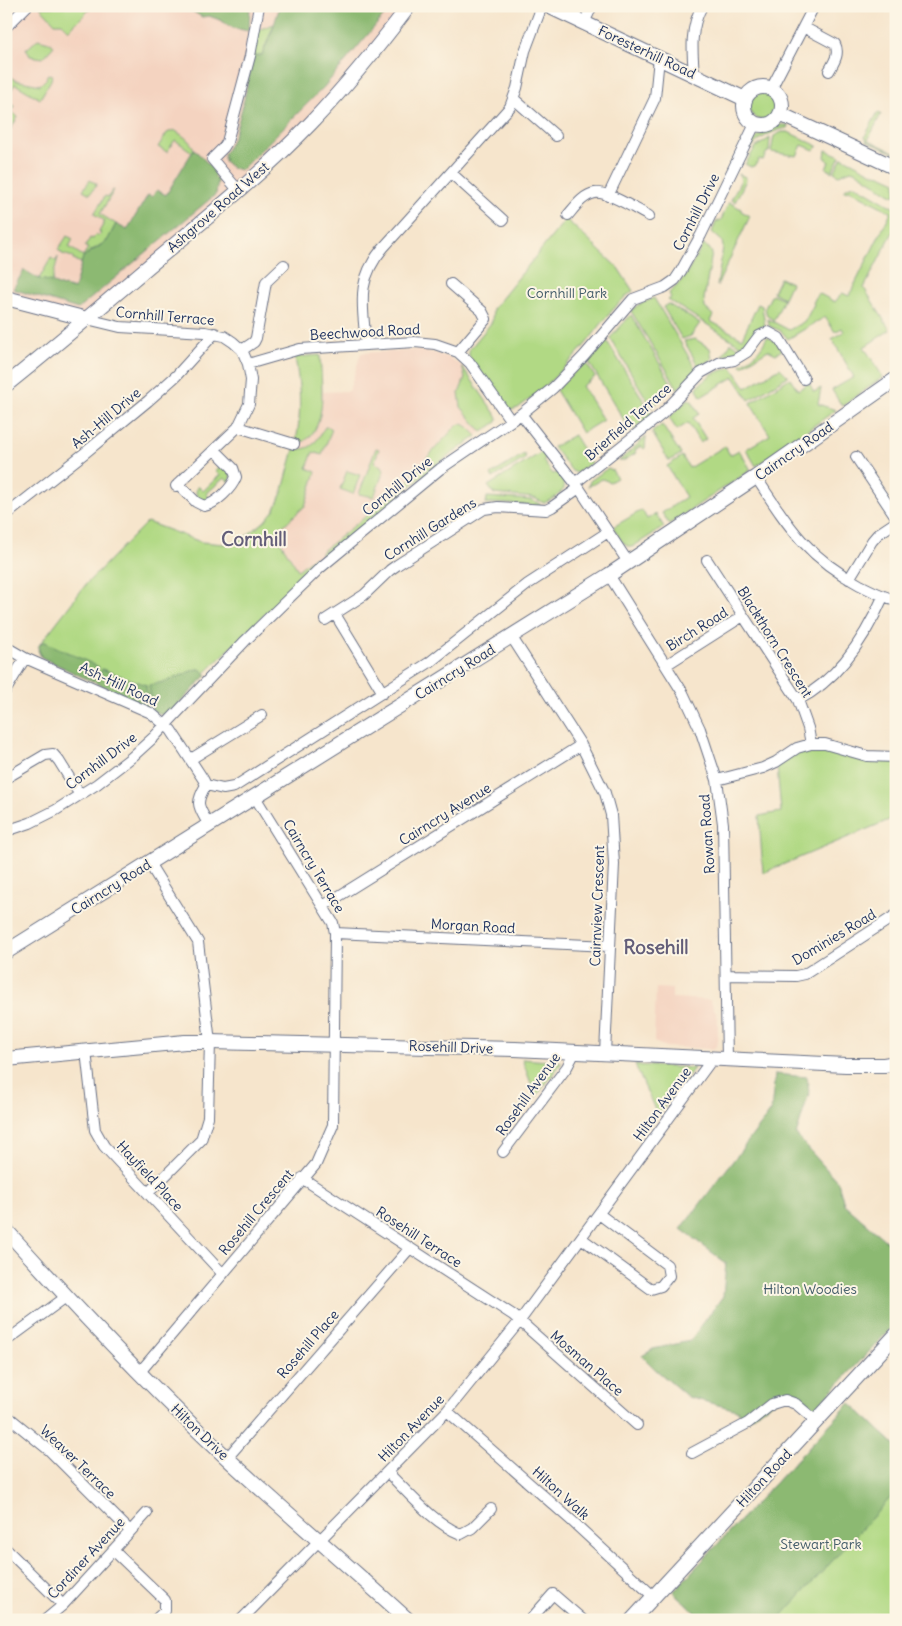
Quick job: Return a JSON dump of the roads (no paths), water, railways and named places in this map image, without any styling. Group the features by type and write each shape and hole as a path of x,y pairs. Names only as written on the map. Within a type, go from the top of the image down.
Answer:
{"street":[{"path":"6,27 28,6"},
{"path":"238,190 212,159 227,142 250,56 259,6"},
{"name":"Ashgrove Road West","path":"6,385 274,159 317,116 373,52 409,6"},
{"path":"366,345 362,289 369,268 383,248 506,113 514,99 525,51 542,6"},
{"name":"Foresterhill Road","path":"548,6 745,99"},
{"path":"584,23 592,6"},
{"path":"694,74 692,40 694,27 702,6"},
{"path":"771,89 814,6"},
{"path":"803,27 835,44 838,49 829,71"},
{"path":"608,196 655,98 658,58"},
{"path":"756,88 771,89 777,93 780,99 782,106 780,114 773,123 761,126 755,124 749,120 745,113 745,99 756,88"},
{"path":"514,99 556,136"},
{"path":"780,114 896,168"},
{"name":"Cornhill Drive","path":"6,831 30,823 80,795 132,757 245,641 320,568 440,469 521,414 584,356 632,299 666,286 674,280 681,271 755,124"},
{"path":"451,174 502,220"},
{"path":"568,215 585,197 594,193 608,196 649,216"},
{"path":"215,450 235,472 236,477 232,485 213,503 204,506 196,502 177,485 238,427 245,416 252,380 242,350 249,346 256,338 266,282 284,265"},
{"path":"451,284 482,311 485,316 485,322 458,352"},
{"path":"6,298 86,319"},
{"name":"Cornhill Terrace","path":"86,319 120,327 216,333 228,339 242,350"},
{"name":"Brierfield Terrace","path":"577,486 662,414 701,373 718,363 734,360 747,352 763,333 768,332 779,338 804,379"},
{"name":"Ash-Hill Drive","path":"6,515 148,401 176,376 216,333"},
{"name":"Beechwood Road","path":"248,364 300,349 425,342 458,352 470,363 511,420"},
{"name":"Cairncry Road","path":"6,952 609,575 756,477 896,379"},
{"path":"521,414 577,486 628,562"},
{"path":"238,427 294,444"},
{"path":"856,457 896,517"},
{"path":"756,477 786,522 814,554 849,579 883,597 896,600"},
{"name":"Cornhill Gardens","path":"383,693 330,617 371,589 390,570 484,509 498,507 546,510 577,486"},
{"path":"849,579 872,540 896,522"},
{"name":"Cairncry Road","path":"206,785 222,789 234,788 445,652 528,584 608,532"},
{"name":"Blackthorn Crescent","path":"707,560 798,700 808,728 811,744"},
{"name":"Rowan Road","path":"609,575 683,693 700,729 717,780 723,824 727,1059"},
{"path":"798,700 811,693 834,673 855,649 871,624 883,597"},
{"name":"Birch Road","path":"666,665 743,616"},
{"name":"Cairnview Crescent","path":"511,636 580,745 599,780 611,815 614,864 605,1053"},
{"name":"Ash-Hill Road","path":"6,647 25,658 151,713 166,724 206,785"},
{"path":"6,690 25,658"},
{"path":"191,760 262,715"},
{"path":"717,780 763,768 797,748 811,744 825,744 867,756 896,757"},
{"name":"Cairncry Avenue","path":"323,906 580,745"},
{"path":"6,778 45,755 53,754 60,761 80,795"},
{"path":"206,785 198,802 210,825"},
{"name":"Cairncry Terrace","path":"255,797 333,924 335,933 334,1044"},
{"path":"148,1193 201,1140 208,1117 210,1042 198,942 149,863"},
{"name":"Dominies Road","path":"726,975 796,976 805,974 896,915"},
{"name":"Morgan Road","path":"335,933 609,946"},
{"name":"Rosehill Drive","path":"6,1060 185,1042 210,1042 605,1053 846,1065 884,1065 896,1063"},
{"name":"Rosehill Crescent","path":"139,1373 302,1178 316,1164 334,1125 334,1044"},
{"name":"Hayfield Place","path":"86,1051 95,1130 104,1146 223,1274"},
{"name":"Rosehill Avenue","path":"503,1152 567,1067 575,1052"},
{"name":"Hilton Avenue","path":"241,1620 447,1411 519,1322 713,1058"},
{"name":"Rosehill Terrace","path":"302,1178 513,1316 519,1322"},
{"path":"581,1238 651,1289 661,1286 665,1281 668,1276 666,1265 599,1214"},
{"name":"Hilton Drive","path":"6,1230 66,1297 139,1373 227,1458 408,1620"},
{"name":"Rosehill Place","path":"227,1458 410,1248"},
{"path":"6,1341 66,1297"},
{"name":"Mosman Place","path":"519,1322 637,1425"},
{"name":"Hilton Road","path":"632,1620 816,1421 894,1341"},
{"path":"692,1453 748,1423 772,1404 784,1400 796,1404 816,1421"},
{"name":"Hilton Walk","path":"447,1411 572,1521 654,1597"},
{"name":"Weaver Terrace","path":"6,1414 48,1450 130,1531"},
{"path":"387,1472 450,1530 461,1534 472,1528 491,1508"},
{"name":"Cordiner Avenue","path":"45,1620 63,1605 147,1513"},
{"path":"6,1549 63,1605"},
{"path":"113,1550 165,1600 165,1610 155,1620"},
{"path":"530,1620 553,1594 582,1620"}],"district":[{"name":"Cornhill","path":"254,539"},
{"name":"Rosehill","path":"656,947"}],"park label":[{"name":"Cornhill Park","path":"567,293"},
{"name":"Hilton Woodies","path":"810,1289"},
{"name":"Stewart Park","path":"821,1544"}]}
